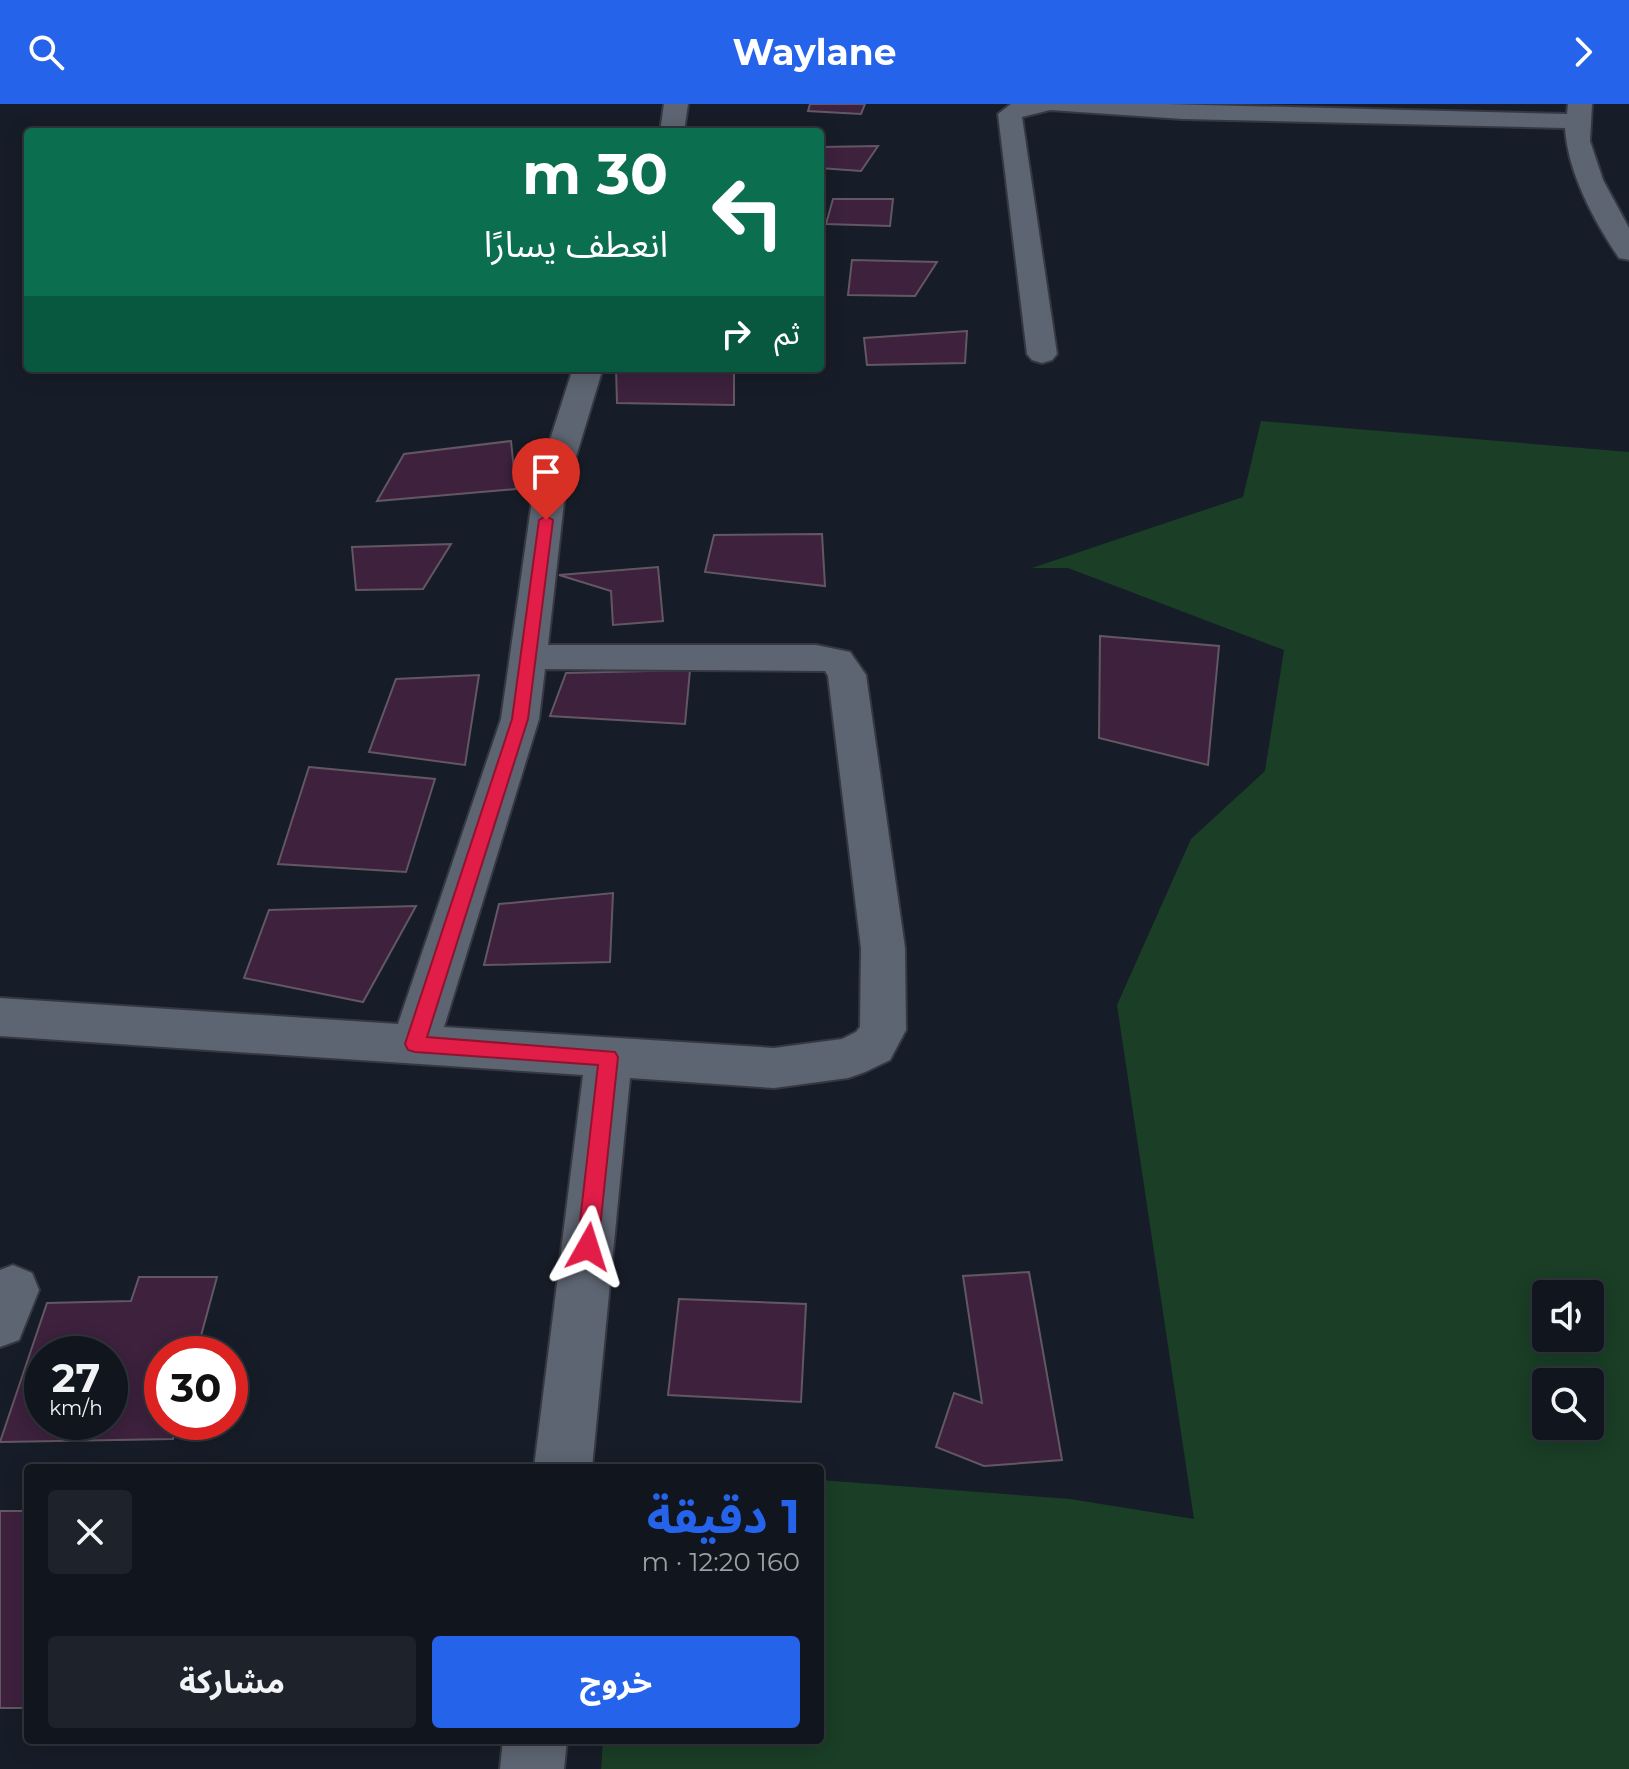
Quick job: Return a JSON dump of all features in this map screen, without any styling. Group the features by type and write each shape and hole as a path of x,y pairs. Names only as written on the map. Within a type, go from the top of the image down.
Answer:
{"street":[{"path":"673,128 676,104"},
{"path":"1042,354 1010,114 1025,106 1050,104 1183,112 1577,113 1587,171 1629,252"},
{"path":"415,1044 520,719 549,493 587,372"},
{"path":"0,1017 774,1068 848,1058 873,1046 883,1030 883,948 847,675 837,661 816,657 528,657"},
{"path":"563,1464 609,1057"},
{"path":"532,1769 535,1744"}],"green space":[{"path":"1261,421 1629,452 1629,1769 601,1769 603,1744 824,1744 824,1480 1070,1499 1194,1519 1117,1005 1191,839 1265,771 1284,650 1068,568 1032,568 1243,497"}],"building":[{"path":"810,104 865,104 861,114 808,111"},
{"path":"878,146 861,171 824,168 824,147"},
{"path":"833,199 893,199 890,226 826,224"},
{"path":"852,260 937,262 915,296 848,295"},
{"path":"967,331 965,363 867,365 864,338"},
{"path":"616,372 734,372 734,405 617,403"},
{"path":"511,441 516,489 377,501 404,454"},
{"path":"822,534 825,586 705,572 714,535"},
{"path":"451,544 423,589 356,590 352,547"},
{"path":"658,567 663,621 613,625 611,591 559,575"},
{"path":"1100,636 1219,646 1208,765 1099,738"},
{"path":"690,670 685,724 550,716 566,673"},
{"path":"479,675 465,765 369,752 396,679"},
{"path":"309,767 435,779 406,872 278,864"},
{"path":"613,893 610,962 484,965 499,904"},
{"path":"416,906 363,1002 244,978 269,910"},
{"path":"1029,1272 1062,1460 984,1466 936,1447 954,1393 982,1403 963,1276"},
{"path":"139,1277 217,1277 201,1336 144,1336 144,1440 128,1440 128,1336 36,1336 47,1303 131,1301"},
{"path":"679,1299 806,1304 801,1402 668,1395"},
{"path":"24,1371 24,1440 115,1440 0,1442"},
{"path":"0,1511 24,1511 24,1708 0,1708"}],"route":[{"path":"546,520 520,719 415,1044 609,1057 588,1247"}]}
